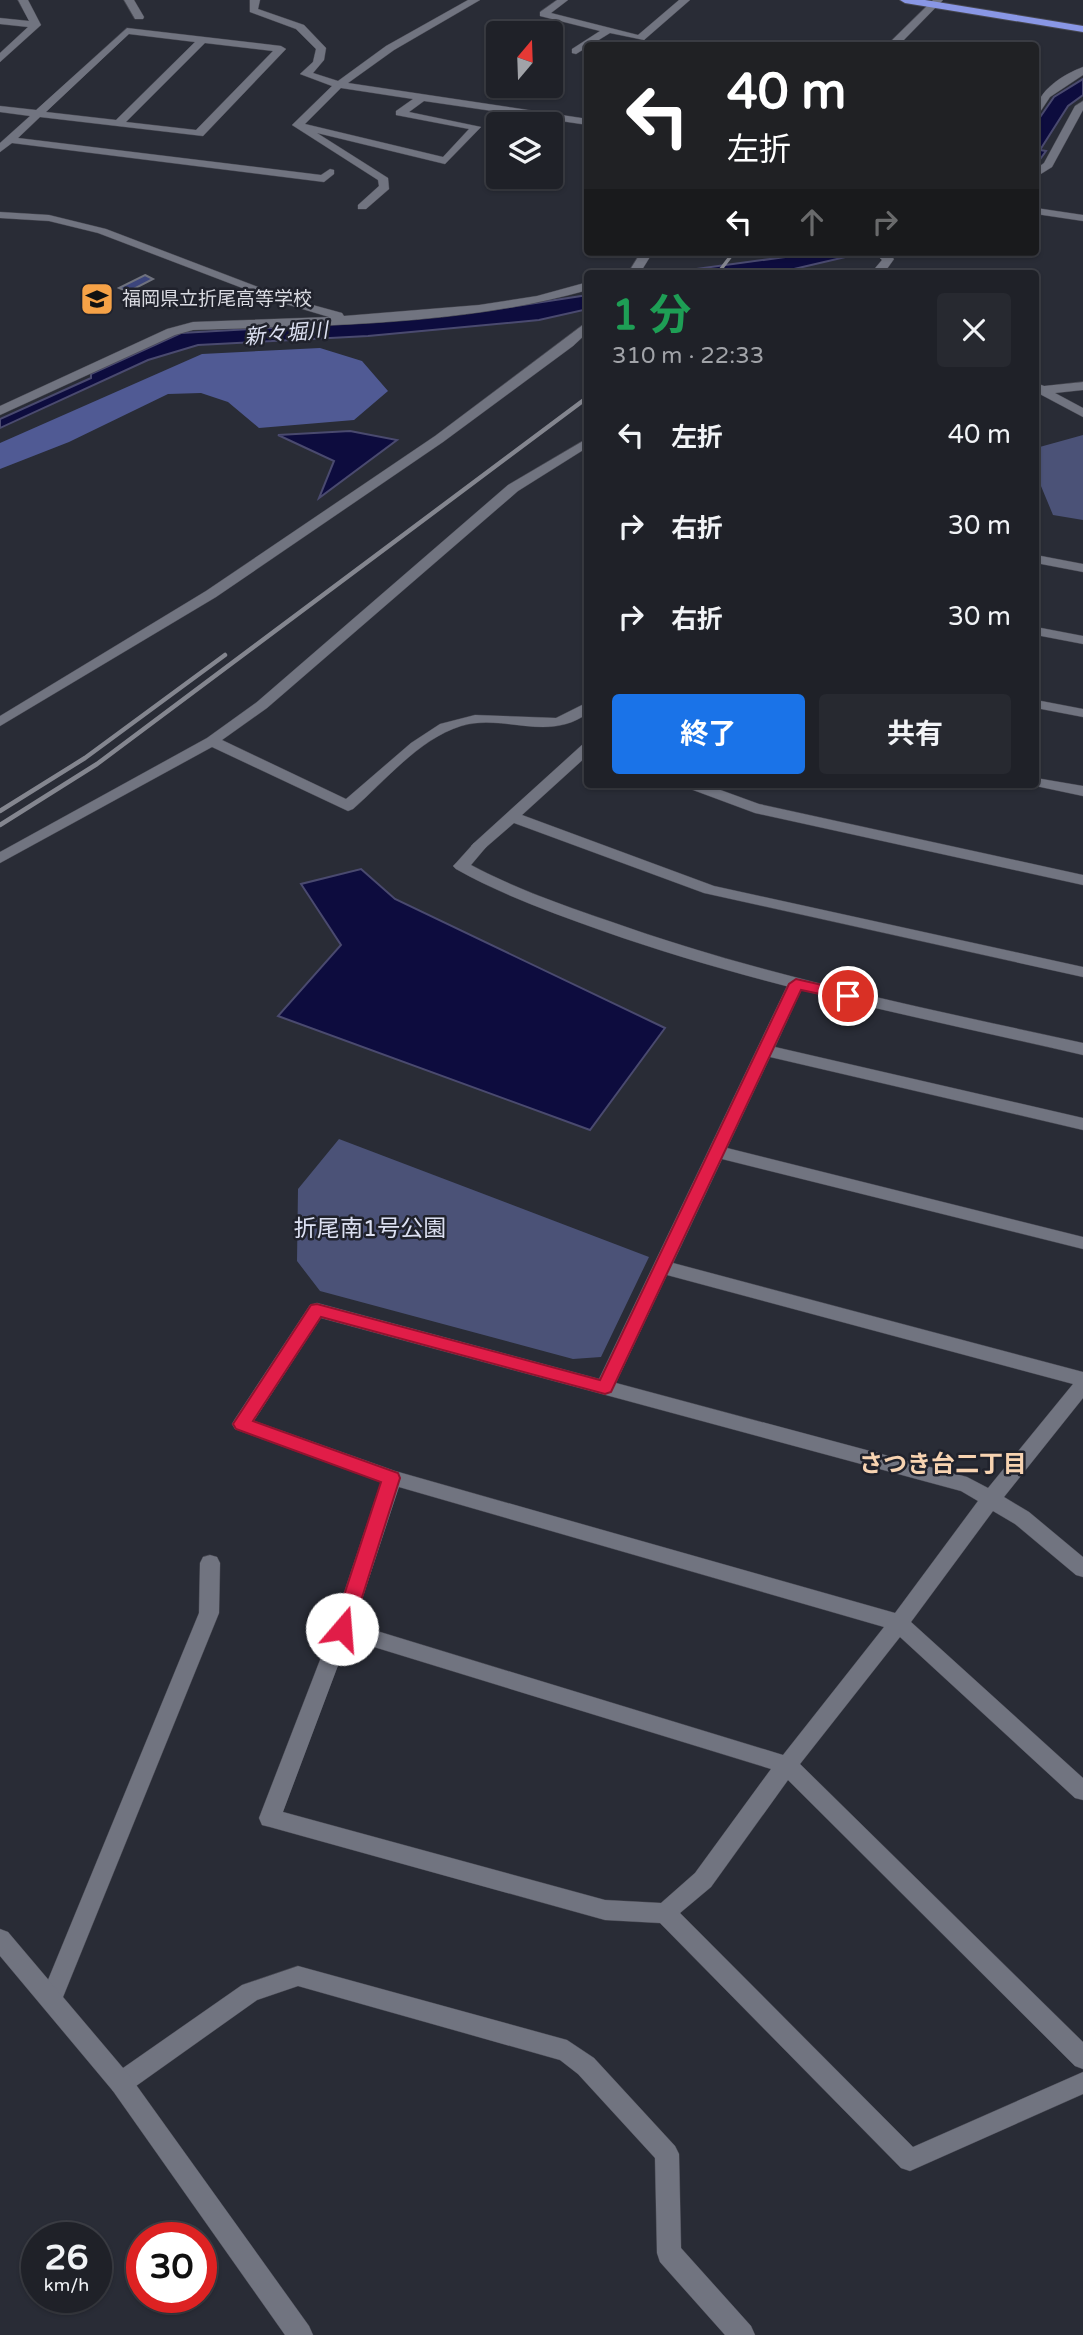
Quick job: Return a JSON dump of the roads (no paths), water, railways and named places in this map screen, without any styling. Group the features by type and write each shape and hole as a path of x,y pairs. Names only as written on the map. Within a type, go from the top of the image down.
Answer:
{"highway":[{"path":"905,0 1083,20"},
{"path":"961,0 1083,29"}],"street":[{"path":"23,0 36,25"},
{"path":"129,0 139,17"},
{"path":"255,0 253,10 300,27 321,48 322,58 318,65 305,74 339,85 584,121"},
{"path":"297,125 339,85 390,48 475,0"},
{"path":"563,0 543,14 640,38 685,0"},
{"path":"895,42 936,2"},
{"path":"0,20 36,25"},
{"path":"0,59 36,25"},
{"path":"590,42 608,30"},
{"path":"0,149 127,31 281,49 187,147 10,140"},
{"path":"118,124 204,39"},
{"path":"576,51 584,46"},
{"path":"1039,106 1046,96 1083,70"},
{"path":"297,125 445,161 476,127 400,113 423,97"},
{"path":"1039,172 1048,165 1083,104"},
{"path":"0,109 118,124 187,147 324,179 330,172"},
{"path":"297,125 383,178 385,187 362,207"},
{"path":"1039,211 1083,218"},
{"path":"0,215 49,218 102,231 284,300 352,320"},
{"path":"881,270 888,259 884,256"},
{"path":"0,411 171,332 193,327 352,320 523,303 584,287"},
{"path":"0,722 211,594 439,439 569,343 584,329"},
{"path":"1041,388 1083,386"},
{"path":"1041,388 1083,413"},
{"path":"0,858 212,741 262,705 513,488 584,444"},
{"path":"1039,560 1083,568"},
{"path":"1039,632 1083,640"},
{"path":"1039,705 1083,713"},
{"path":"212,741 348,806 437,730 460,722 486,718 531,725 554,724 580,715 584,710"},
{"path":"584,751 479,846 461,866 488,881 692,956 796,984 1083,1049"},
{"path":"1039,783 1083,791"},
{"path":"702,788 755,808 1083,880"},
{"path":"512,817 710,890 1083,972"},
{"path":"605,1387 796,984"},
{"path":"764,1050 1083,1124"},
{"path":"717,1152 1083,1243"},
{"path":"663,1267 1083,1379"},
{"path":"1083,1569 1022,1518 967,1485 317,1310 242,1424 391,1478 899,1623 1083,1791"},
{"path":"665,1913 703,1880 787,1765 899,1623 991,1499 1083,1385"},
{"path":"391,1478 342,1629 270,1818 605,1910 665,1913 910,2160 1083,2084"},
{"path":"52,1997 209,1613 210,1563"},
{"path":"342,1629 787,1765 1083,2059"},
{"path":"0,1939 52,1997 121,2083 298,2334"},
{"path":"121,2083 250,1992 298,1976 567,2051 586,2066 667,2154 669,2253 742,2335"}],"water":[{"path":"1083,79 1083,95 1068,106 1040,150 1046,151 1039,161 1039,119 1054,97"},
{"path":"792,256 850,256 785,270 689,270"},
{"name":"新々堀川","path":"584,296 584,310 539,320 368,336 198,345 148,360 0,428 0,419 181,333 376,322 484,311"},
{"path":"350,431 397,440 319,498 334,461 278,435"},
{"path":"361,869 395,899 665,1028 590,1130 278,1016 341,945 301,884"}],"railway":[{"path":"720,270 731,256"},
{"path":"0,825 97,764 584,400"},
{"path":"0,811 85,758 225,655"}],"place":[{"name":"福岡県立折尾高等学校","path":"97,299"}],"district":[{"name":"さつき台二丁目","path":"943,1464"}],"park label":[{"name":"折尾南1号公園","path":"370,1229"}]}
